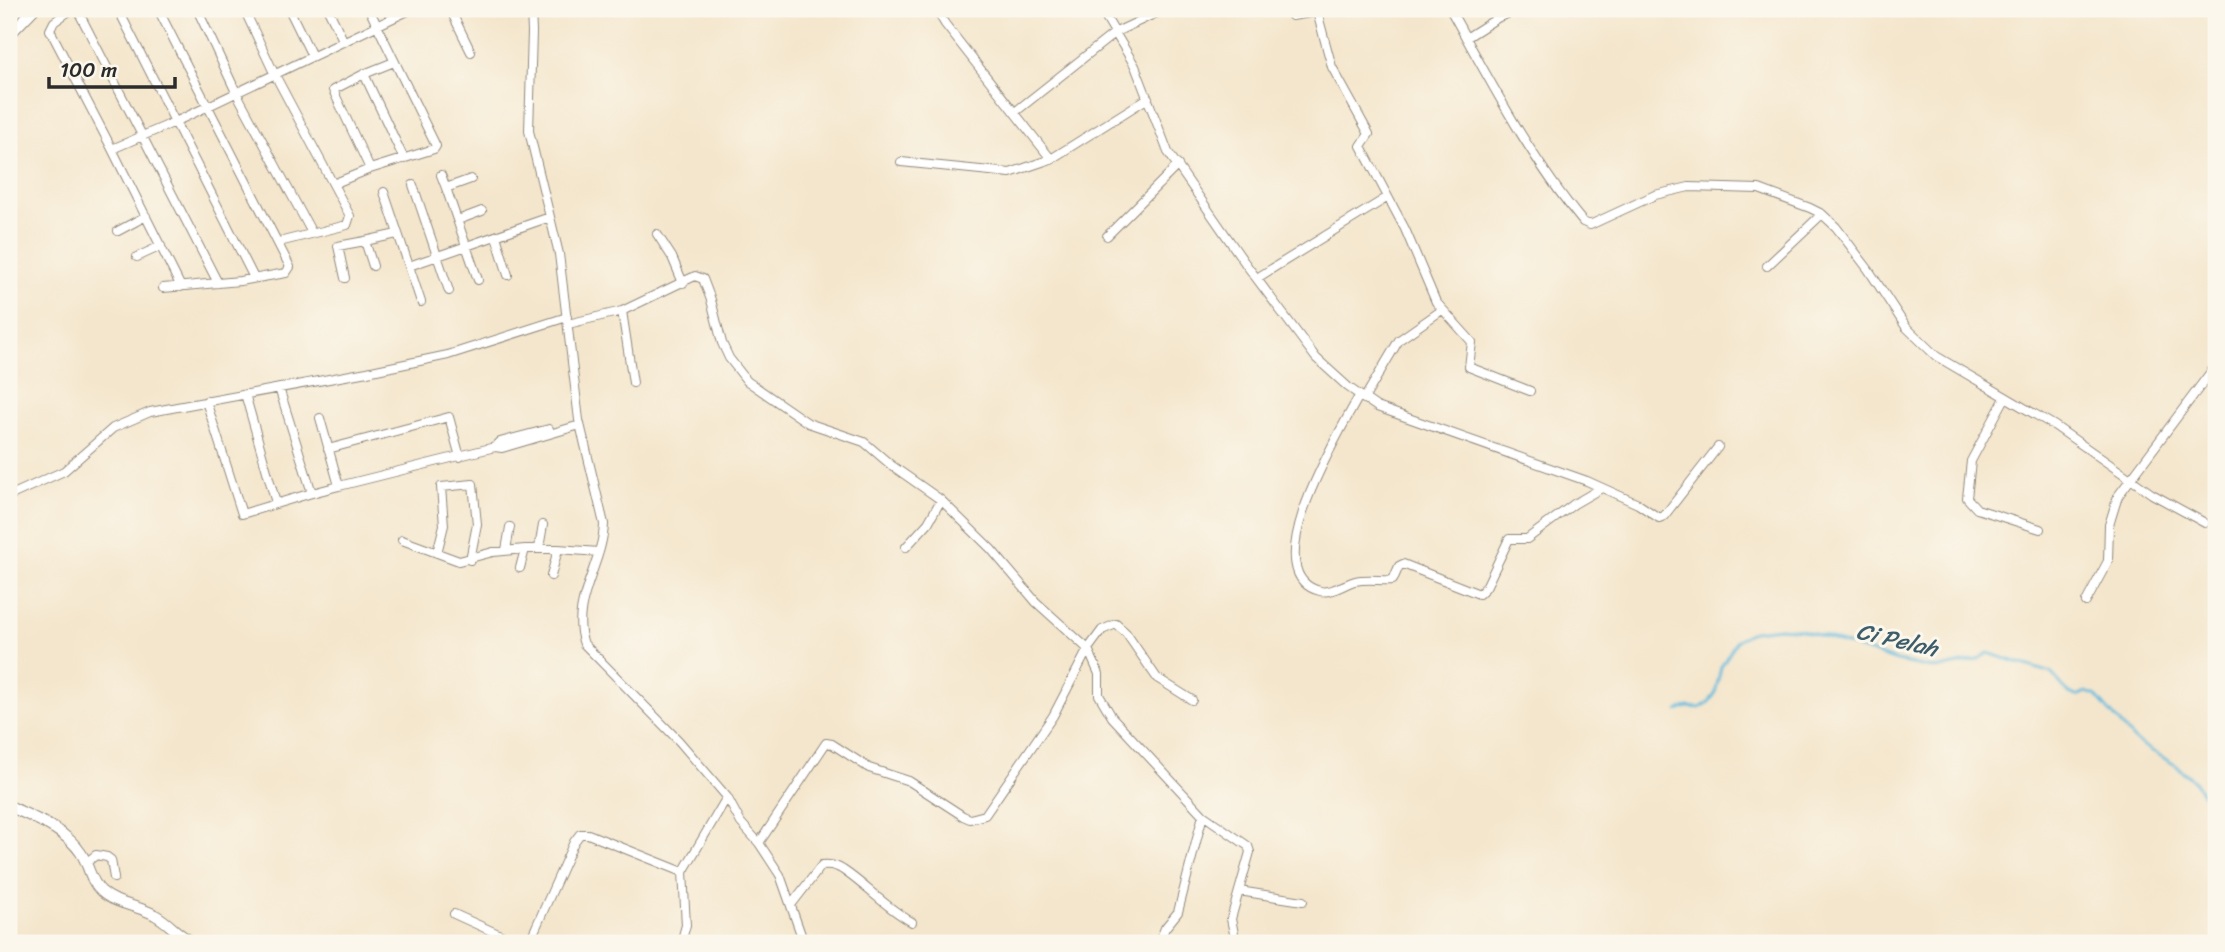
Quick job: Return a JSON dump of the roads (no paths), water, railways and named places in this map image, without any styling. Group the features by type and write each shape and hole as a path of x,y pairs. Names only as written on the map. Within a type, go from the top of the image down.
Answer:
{"street":[{"path":"9,35 34,9"},
{"path":"72,9 54,22 50,30 181,287"},
{"path":"77,9 218,283"},
{"path":"118,9 254,278"},
{"path":"158,9 290,267 289,271 254,278 163,288"},
{"path":"197,9 236,92 312,233"},
{"path":"244,9 274,73 350,216 347,225 279,242"},
{"path":"289,9 312,56"},
{"path":"328,9 344,42"},
{"path":"333,184 434,149 436,143 369,9"},
{"path":"112,149 175,122 411,9"},
{"path":"450,9 471,52"},
{"path":"531,9 529,131 562,273 579,423 603,511 604,533 583,601 579,625 584,644 679,741 726,797 741,823 759,843 779,875 804,943"},
{"path":"936,9 1051,159"},
{"path":"1101,9 1135,66 1164,145 1316,358 1361,398 1412,420 1587,481 1662,517 1718,447"},
{"path":"1015,113 1116,32 1165,9"},
{"path":"1291,9 1292,16 1317,12 1332,67 1369,134 1361,146 1405,229 1436,302 1472,342 1469,367 1530,391"},
{"path":"1450,9 1492,84 1546,171 1585,223 1590,225 1674,189 1689,187 1759,189 1822,214 1836,227 1868,269 1899,317 1936,356 2055,426 2152,494 2205,523"},
{"path":"1488,9 1499,17"},
{"path":"1466,38 1499,17 1520,9"},
{"path":"370,169 333,90 394,62"},
{"path":"364,74 404,159"},
{"path":"901,162 1010,173 1051,159 1148,98"},
{"path":"1107,236 1178,165"},
{"path":"441,175 478,280"},
{"path":"446,188 471,180"},
{"path":"413,185 449,291"},
{"path":"384,192 421,302"},
{"path":"1257,278 1388,197"},
{"path":"458,220 482,211"},
{"path":"1767,266 1822,214"},
{"path":"118,230 146,216"},
{"path":"409,266 550,217"},
{"path":"345,278 338,246 397,234"},
{"path":"657,234 672,257 683,283"},
{"path":"496,236 508,275"},
{"path":"365,241 373,266"},
{"path":"137,257 161,246"},
{"path":"9,496 64,471 113,428 159,409 448,355 567,321 622,312 695,276 703,279 729,358 755,388 808,423 864,442 891,465 941,500 991,549 1036,601 1088,649 1098,674 1099,695 1106,709 1203,815 1248,846 1250,852 1231,919 1236,943"},
{"path":"1443,310 1399,340 1361,398 1323,466 1297,528 1297,574 1303,583 1326,592 1357,580 1393,580 1399,566 1403,564 1479,594 1486,587 1509,538 1527,539 1574,504 1600,489"},
{"path":"622,312 633,383"},
{"path":"2087,602 2108,561 2109,525 2114,503 2216,365"},
{"path":"279,388 312,493"},
{"path":"245,394 276,503"},
{"path":"2005,398 1971,461 1967,498 1977,509 2040,528"},
{"path":"206,401 242,514 312,493 460,457 495,447 500,442 579,423"},
{"path":"328,449 449,417 460,457"},
{"path":"320,418 339,486"},
{"path":"437,553 444,525 441,487 473,484 477,524 470,560"},
{"path":"906,547 928,523 941,500"},
{"path":"539,548 543,525"},
{"path":"506,550 510,527"},
{"path":"402,540 459,561 506,550 539,548 599,552"},
{"path":"520,568 524,549"},
{"path":"551,576 558,549"},
{"path":"759,843 826,743 832,744 869,768 909,781 963,816 970,818 985,814 1053,716 1088,649 1102,630 1116,624 1126,632 1157,678 1192,700"},
{"path":"681,943 686,925 683,872 726,797"},
{"path":"9,806 51,826 75,843 87,862 94,884 103,893 157,915 182,937 195,943"},
{"path":"9,813 20,812"},
{"path":"1160,943 1165,928 1178,912 1203,815"},
{"path":"529,943 580,834 588,834 683,872"},
{"path":"87,862 96,855 107,856 111,860 114,878"},
{"path":"791,905 822,865 826,864 843,870 912,922"},
{"path":"1239,891 1303,901"},
{"path":"454,914 518,943"}],"waterway":[{"name":"Ci Pelah","path":"1678,711 1688,707 1700,708 1708,703 1715,694 1721,667 1737,640 1753,631 1780,628 1802,630 1897,661 1936,669 1977,660 1988,653 2051,673 2069,693 2077,696 2086,692 2095,695 2134,740 2177,766 2194,781 2216,812"}]}
